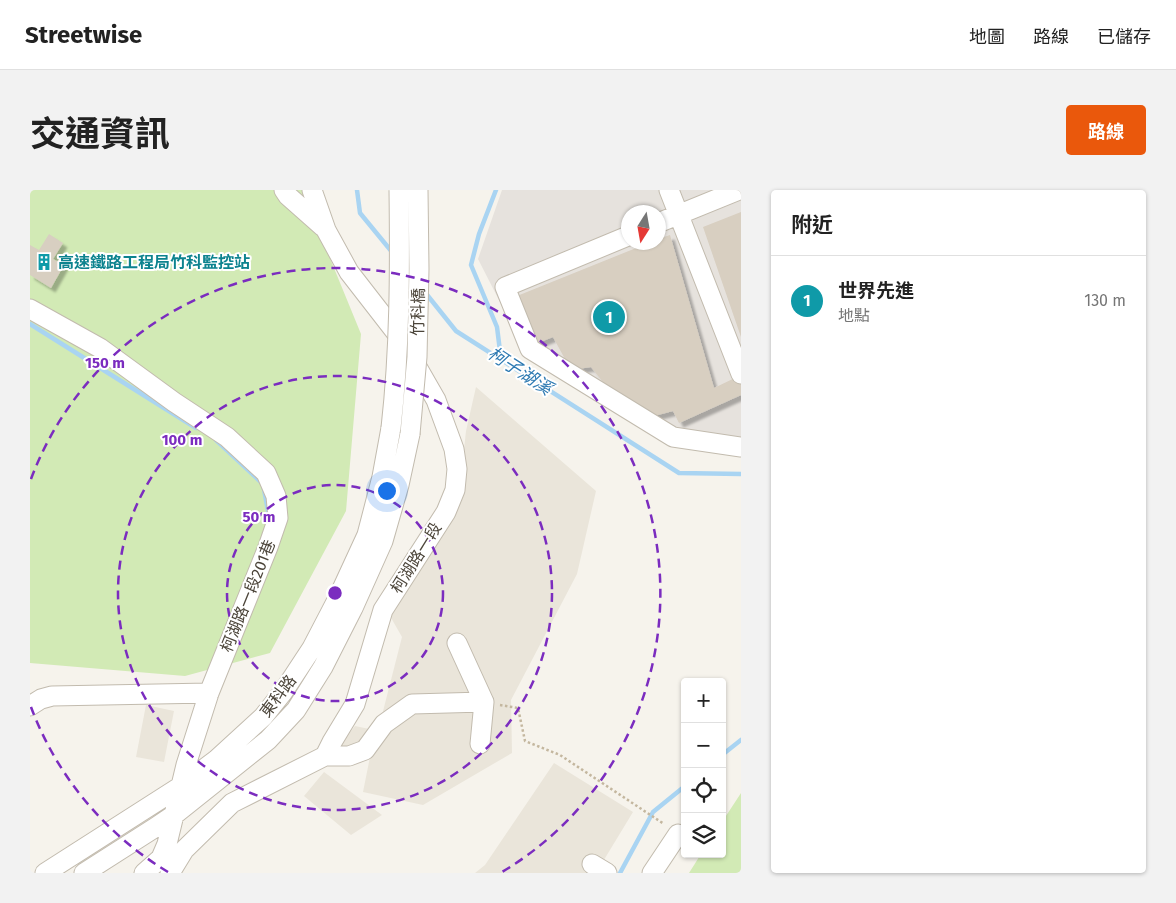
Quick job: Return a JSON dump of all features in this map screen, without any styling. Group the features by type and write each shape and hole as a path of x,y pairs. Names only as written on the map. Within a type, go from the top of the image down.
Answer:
{"street":[{"path":"284,190 288,196 326,230"},
{"name":"柯湖路一段","path":"312,190 326,230 349,272 401,340 436,400 454,449 457,470 455,490 446,512 383,610 355,704 325,756"},
{"name":"竹科橋","path":"391,428 397,366 400,275 399,190"},
{"name":"竹科橋","path":"410,434 417,356 418,190"},
{"path":"669,190 741,374"},
{"path":"666,221 739,190"},
{"path":"621,239 505,287 530,349 673,438 741,447"},
{"name":"柯湖路一段201巷","path":"30,309 100,348 227,437 266,473 276,496 278,518 268,548 209,693 186,765 167,844 160,858 144,873"},
{"name":"東科路","path":"45,873 181,786 216,760 262,717 283,692 312,648 341,592 367,534 382,477 391,428"},
{"name":"東科路","path":"84,873 174,815 268,740 296,710 323,667 353,608 383,541 400,485 410,434"},
{"path":"457,643 484,702 480,744"},
{"path":"30,706 52,696 209,693"},
{"path":"170,873 184,850 232,803 325,756 349,756 364,750 384,724 412,704 484,702"},
{"path":"652,873 678,834"}],"path":[{"path":"484,702 518,708 526,741 560,755 678,834"}],"shaded area":[{"path":"502,190 741,190 741,453 671,446 527,355 478,259"},
{"path":"476,387 596,491 577,574 511,700 512,753 423,805 363,792 370,757 336,750 355,726 374,730 381,719 402,637 390,616 458,505 466,431"},
{"path":"146,705 174,711 164,762 136,757"},
{"path":"554,763 633,812 596,873 475,873 485,865"},
{"path":"324,772 382,815 351,835 304,796"}],"green space":[{"path":"30,190 302,190 361,334 346,511 270,653 185,676 30,663"},
{"path":"741,793 741,873 689,873 698,858 726,858 726,816"}],"building":[{"path":"741,212 741,337 703,227"},
{"name":"高速鐵路工程局竹科監控站","path":"49,234 63,243 53,259 64,265 51,288 30,275 30,245 39,250"},
{"path":"670,235 714,388 741,375 741,395 679,423 673,411 650,417 611,392 591,367 571,370 553,337 535,344 517,296 631,250 666,250 666,236"}],"waterway":[{"name":"柯子湖溪","path":"357,190 360,213 392,252"},
{"path":"496,190 479,234 471,265 497,327 501,359"},
{"name":"柯子湖溪","path":"424,291 456,331 679,473 741,474"},
{"path":"30,324 196,428"},
{"path":"216,440 263,484 269,516"},
{"name":"柯子湖溪","path":"726,752 741,740"},
{"name":"柯子湖溪","path":"620,873 653,812 681,789"}],"place":[{"name":"高速鐵路工程局竹科監控站","path":"44,262"},
{"name":"世界先進","path":"609,317"}]}
